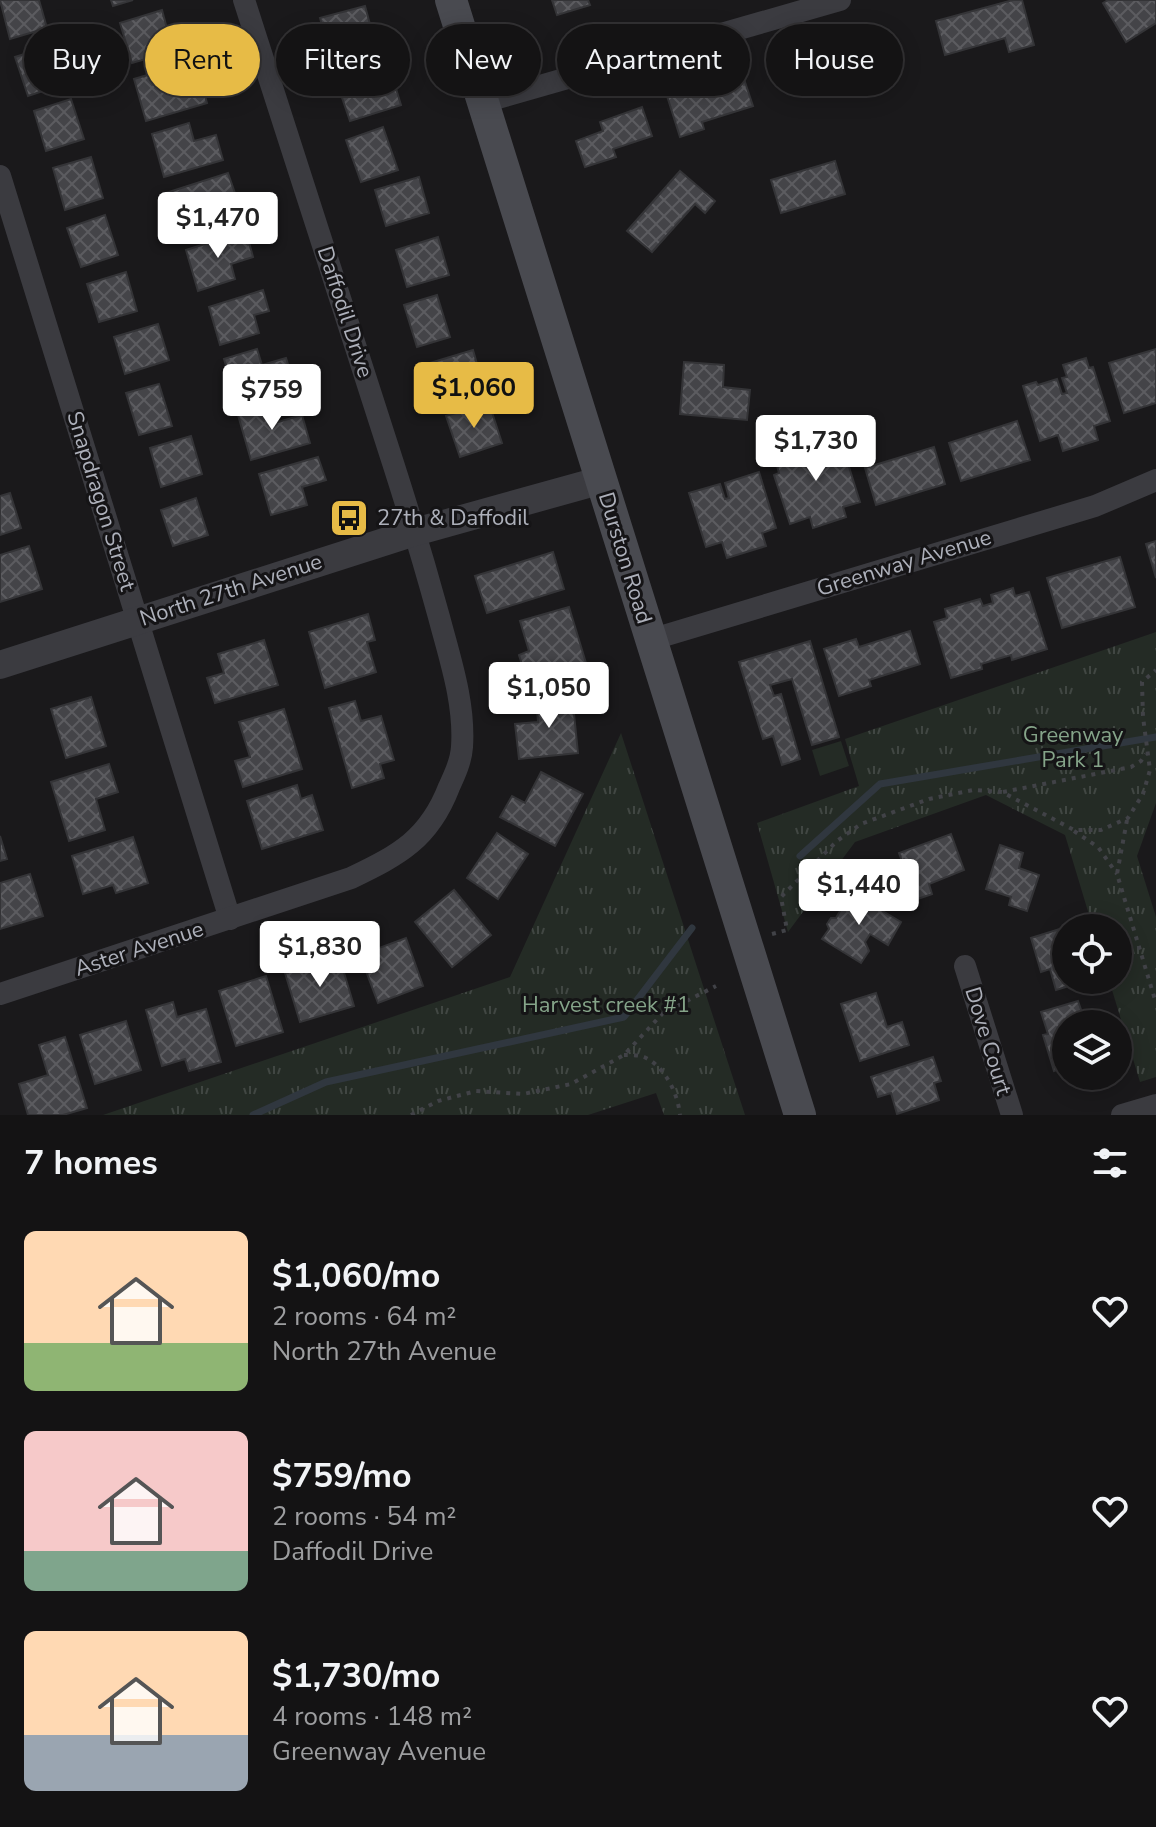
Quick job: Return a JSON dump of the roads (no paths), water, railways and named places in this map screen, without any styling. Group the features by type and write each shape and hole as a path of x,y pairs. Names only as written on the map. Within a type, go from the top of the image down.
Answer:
{"main road":[{"name":"Durston Road","path":"451,0 800,1115"}],"street":[{"name":"Daffodil Drive","path":"244,0 415,532"},
{"path":"484,102 840,0"},
{"name":"Snapdragon Street","path":"0,176 230,919"},
{"name":"North 27th Avenue","path":"0,665 415,532 602,480"},
{"name":"Greenway Avenue","path":"650,640 1095,506 1156,480"},
{"name":"Aster Avenue","path":"0,994 351,878 395,857 421,835 444,802 462,748 461,708 453,667 415,532"},
{"name":"Dove Court","path":"965,966 1012,1115"},
{"path":"1122,1115 1156,1105"}],"waterway":[{"path":"800,856 880,784 1156,737"},
{"path":"253,1115 326,1082 624,1017 692,928"}],"place":[{"name":"27th & Daffodil","path":"349,518"}],"park label":[{"name":"Greenway Park 1","path":"1073,748"},
{"name":"Harvest creek #1","path":"606,1005"}]}
